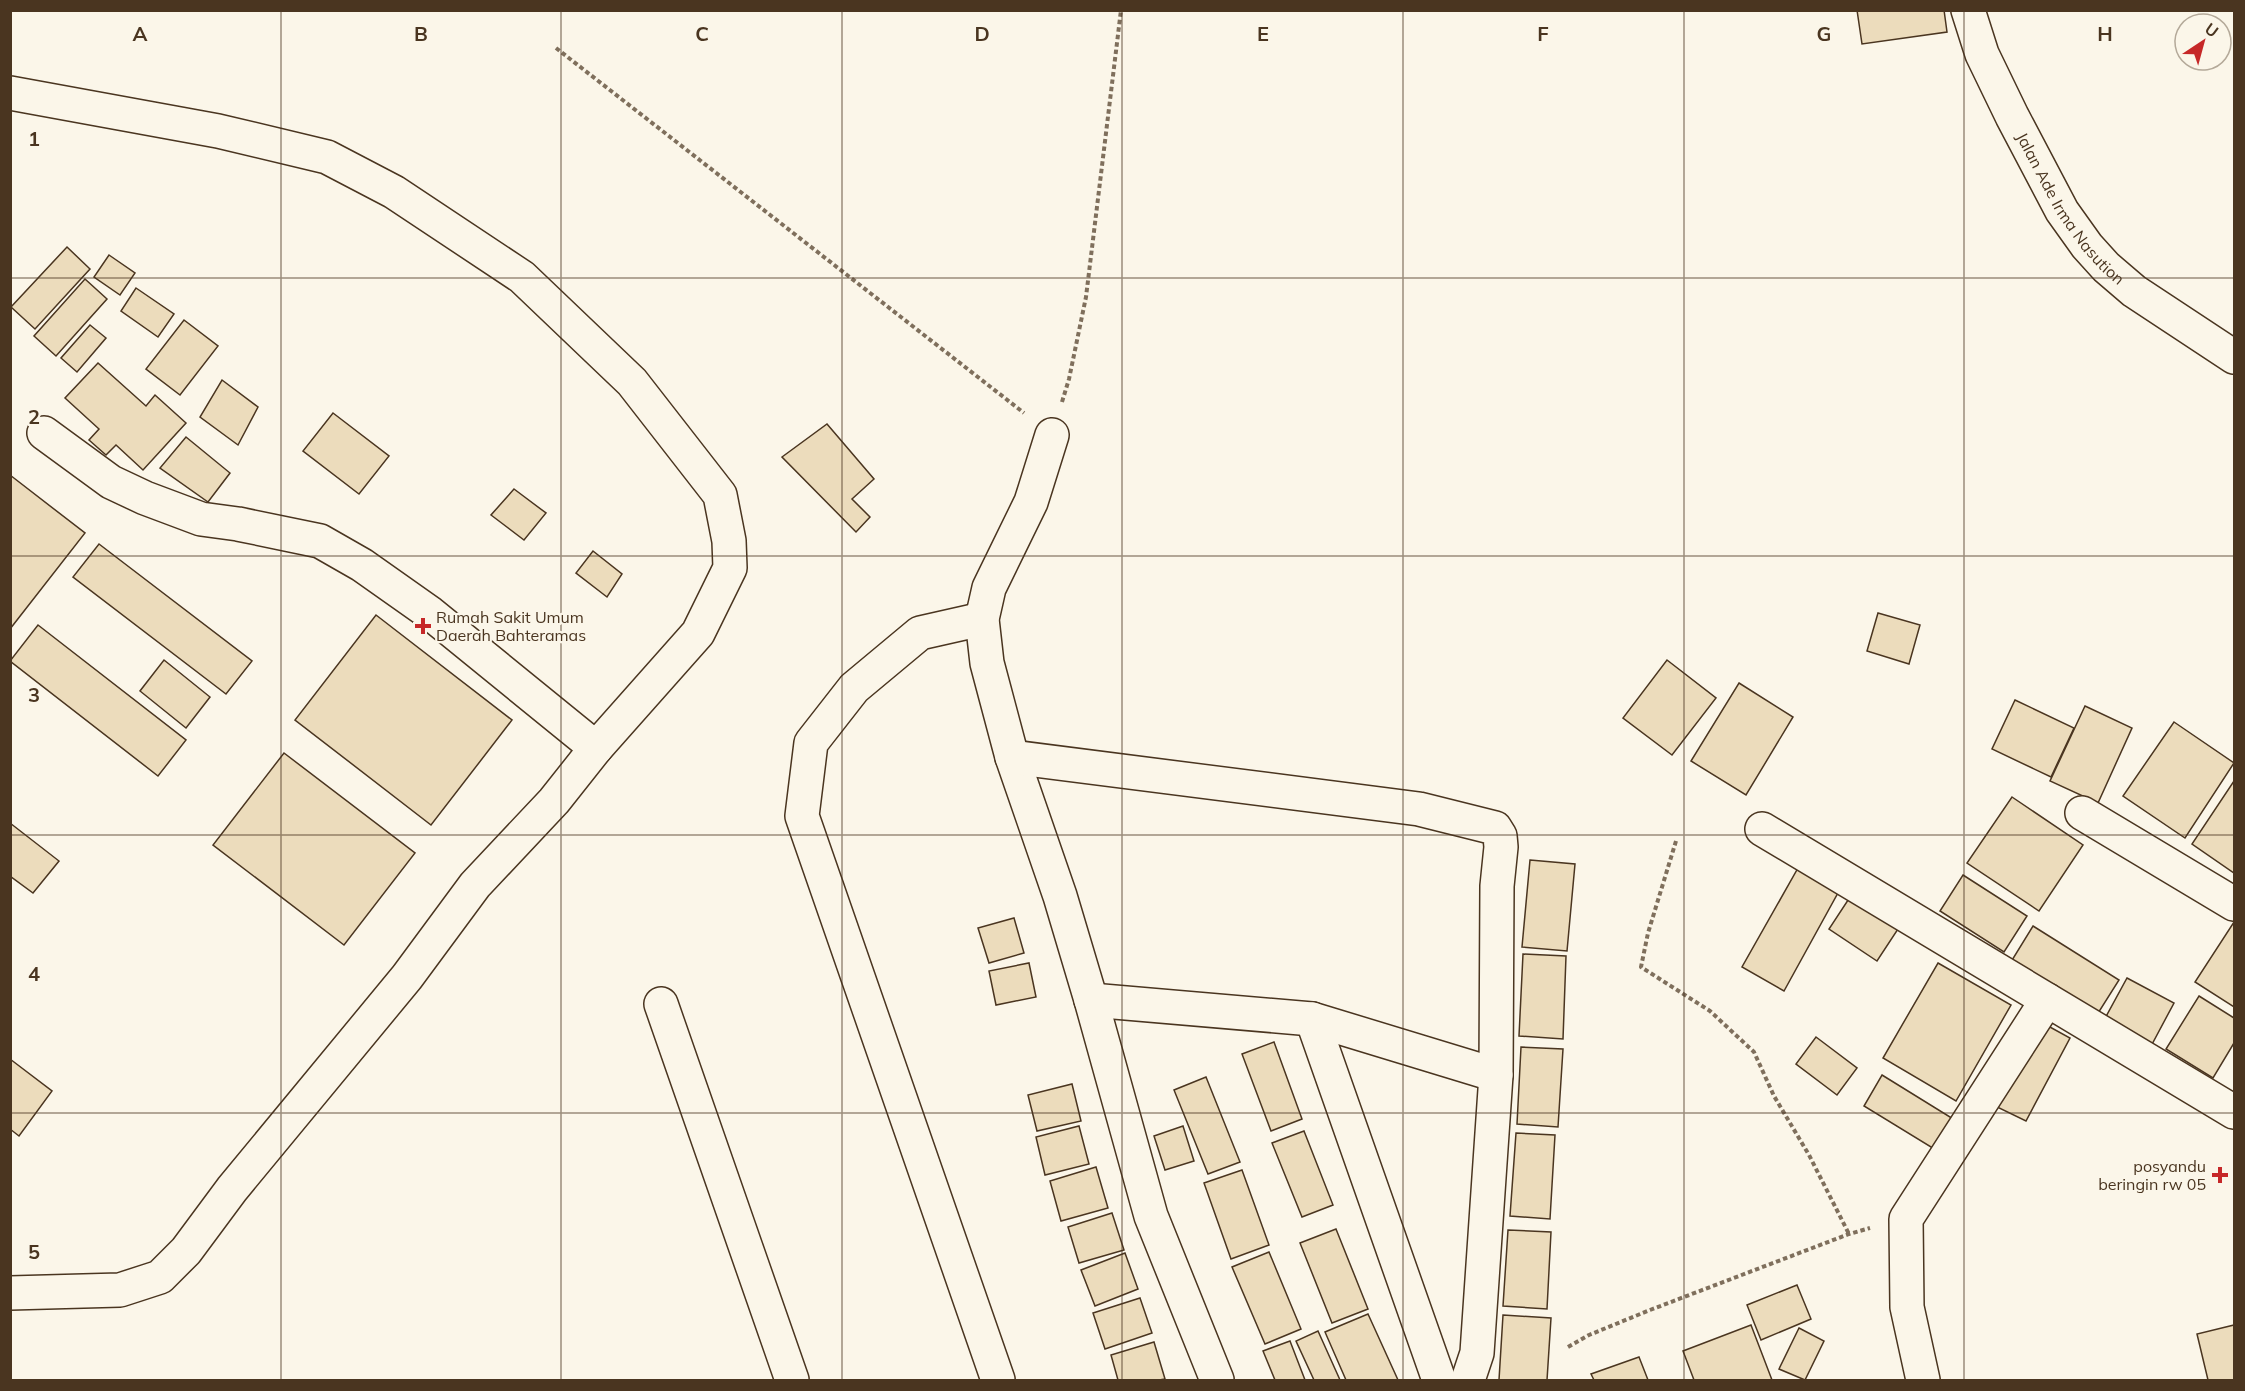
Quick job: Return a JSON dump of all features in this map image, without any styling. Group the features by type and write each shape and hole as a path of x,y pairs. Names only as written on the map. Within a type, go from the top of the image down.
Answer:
{"street":[{"name":"Jalan Ade Irma Nasution","path":"1968,10 1982,54 2012,116 2062,211 2087,246 2106,267 2134,291 2235,357"},
{"path":"10,93 218,131 327,157 394,192 522,277 632,382 720,495 728,534 730,568 698,633 596,748 554,801 476,885 407,977 232,1189 186,1251 160,1277 120,1290 10,1293"},
{"path":"44,434 111,482 145,498 201,519 238,524 320,541 354,560 430,613 596,748"},
{"path":"1052,435 1031,502 989,588 982,619 987,663 1012,757 1060,896 1091,1000 1151,1216 1217,1380"},
{"path":"982,619 920,633 854,688 812,743 802,816 998,1380"},
{"path":"1012,757 1419,809 1495,828 1500,836 1501,847 1497,886 1496,1075 1477,1353 1468,1380"},
{"path":"2082,813 2235,904"},
{"path":"1762,830 2235,1112"},
{"path":"1091,1000 1312,1019 1496,1075"},
{"path":"1923,1380 1907,1307 1906,1219 2047,1000"},
{"path":"661,1004 792,1380"},
{"path":"1312,1019 1439,1380"}],"path":[{"path":"556,48 1052,435 1069,379 1086,297 1121,10"},
{"path":"1568,1347 1589,1335 1650,1310 1849,1234 1809,1155 1774,1096 1754,1052 1710,1011 1641,967 1648,933 1676,841"}],"building":[{"path":"1857,10 1944,10 1947,32 1862,44"},
{"path":"67,247 90,269 35,329 11,307"},
{"path":"109,255 135,273 120,295 94,277"},
{"path":"85,279 107,299 56,356 34,336"},
{"path":"136,288 174,314 158,337 121,311"},
{"path":"184,320 218,346 180,395 146,369"},
{"path":"90,325 106,338 77,372 61,358"},
{"path":"98,363 146,406 155,395 186,423 143,470 116,445 106,455 89,440 99,429 65,398"},
{"path":"222,380 258,407 238,445 200,417"},
{"path":"333,413 389,456 359,494 303,451"},
{"path":"827,424 874,479 852,499 870,517 856,532 782,457"},
{"path":"186,437 230,473 208,502 160,468"},
{"path":"10,475 85,533 10,629"},
{"path":"514,489 546,513 524,540 491,515"},
{"path":"99,544 252,661 226,694 73,577"},
{"path":"593,551 622,574 607,597 576,573"},
{"path":"1878,613 1920,625 1909,664 1867,651"},
{"path":"376,615 512,720 431,825 295,720"},
{"path":"38,625 186,740 158,776 10,661"},
{"path":"164,660 210,697 186,728 140,691"},
{"path":"1667,660 1716,698 1672,755 1623,718"},
{"path":"1739,683 1793,717 1746,795 1691,761"},
{"path":"2015,700 2074,728 2051,777 1992,749"},
{"path":"2085,706 2132,728 2098,803 2050,781"},
{"path":"2174,722 2234,763 2185,838 2123,796"},
{"path":"284,753 415,853 344,945 213,845"},
{"path":"2234,781 2234,873 2192,844"},
{"path":"2012,797 2083,845 2039,911 1967,863"},
{"path":"10,823 59,861 33,893 10,876"},
{"path":"1530,860 1575,864 1567,951 1522,947"},
{"path":"1798,868 1839,891 1784,991 1742,967"},
{"path":"1963,875 2027,916 2004,952 1940,911"},
{"path":"1852,894 1900,926 1877,961 1829,929"},
{"path":"1014,918 1024,953 989,963 978,928"},
{"path":"2234,922 2234,1007 2195,982"},
{"path":"2033,926 2119,980 2095,1018 2009,965"},
{"path":"1523,954 1566,956 1563,1039 1519,1036"},
{"path":"1029,963 1036,997 996,1005 989,971"},
{"path":"1938,963 2011,1005 1956,1101 1883,1058"},
{"path":"2127,978 2174,1003 2150,1048 2103,1022"},
{"path":"2199,996 2234,1018 2234,1043 2213,1078 2166,1049"},
{"path":"2039,1021 2070,1038 2026,1121 1995,1106"},
{"path":"1816,1037 1857,1068 1837,1095 1796,1064"},
{"path":"1274,1042 1302,1119 1271,1131 1242,1054"},
{"path":"1521,1047 1563,1049 1558,1127 1517,1124"},
{"path":"10,1059 52,1091 19,1136 10,1129"},
{"path":"1882,1075 1963,1125 1944,1155 1864,1106"},
{"path":"1206,1077 1240,1162 1208,1174 1174,1090"},
{"path":"1072,1084 1081,1121 1037,1131 1028,1095"},
{"path":"1079,1126 1089,1164 1045,1175 1036,1137"},
{"path":"1183,1126 1194,1161 1165,1170 1154,1136"},
{"path":"1304,1131 1333,1205 1302,1217 1272,1143"},
{"path":"1516,1133 1555,1135 1550,1219 1510,1216"},
{"path":"1096,1167 1108,1208 1061,1221 1050,1181"},
{"path":"1242,1170 1269,1245 1231,1259 1204,1183"},
{"path":"1112,1213 1124,1250 1079,1263 1068,1227"},
{"path":"1336,1229 1368,1309 1332,1323 1300,1243"},
{"path":"1508,1230 1551,1232 1547,1309 1503,1306"},
{"path":"1269,1252 1301,1329 1265,1344 1232,1267"},
{"path":"1125,1253 1138,1289 1095,1306 1081,1270"},
{"path":"1797,1285 1811,1319 1761,1340 1747,1305"},
{"path":"1140,1298 1152,1333 1105,1349 1093,1313"},
{"path":"1368,1314 1398,1380 1346,1380 1325,1332"},
{"path":"1503,1315 1551,1318 1547,1380 1499,1380"},
{"path":"1751,1325 1772,1380 1694,1380 1683,1351"},
{"path":"2234,1325 2234,1380 2208,1380 2197,1334"},
{"path":"1799,1328 1824,1341 1805,1380 1779,1369"},
{"path":"1318,1331 1340,1380 1314,1380 1296,1341"},
{"path":"1290,1341 1305,1380 1275,1380 1263,1351"},
{"path":"1154,1342 1165,1379 1118,1380 1111,1355"},
{"path":"1639,1357 1648,1380 1594,1380 1591,1374"}],"place":[{"name":"Rumah Sakit Umum Daerah Bahteramas","path":"423,626"},
{"name":"posyandu beringin rw 05","path":"2220,1175"}]}
